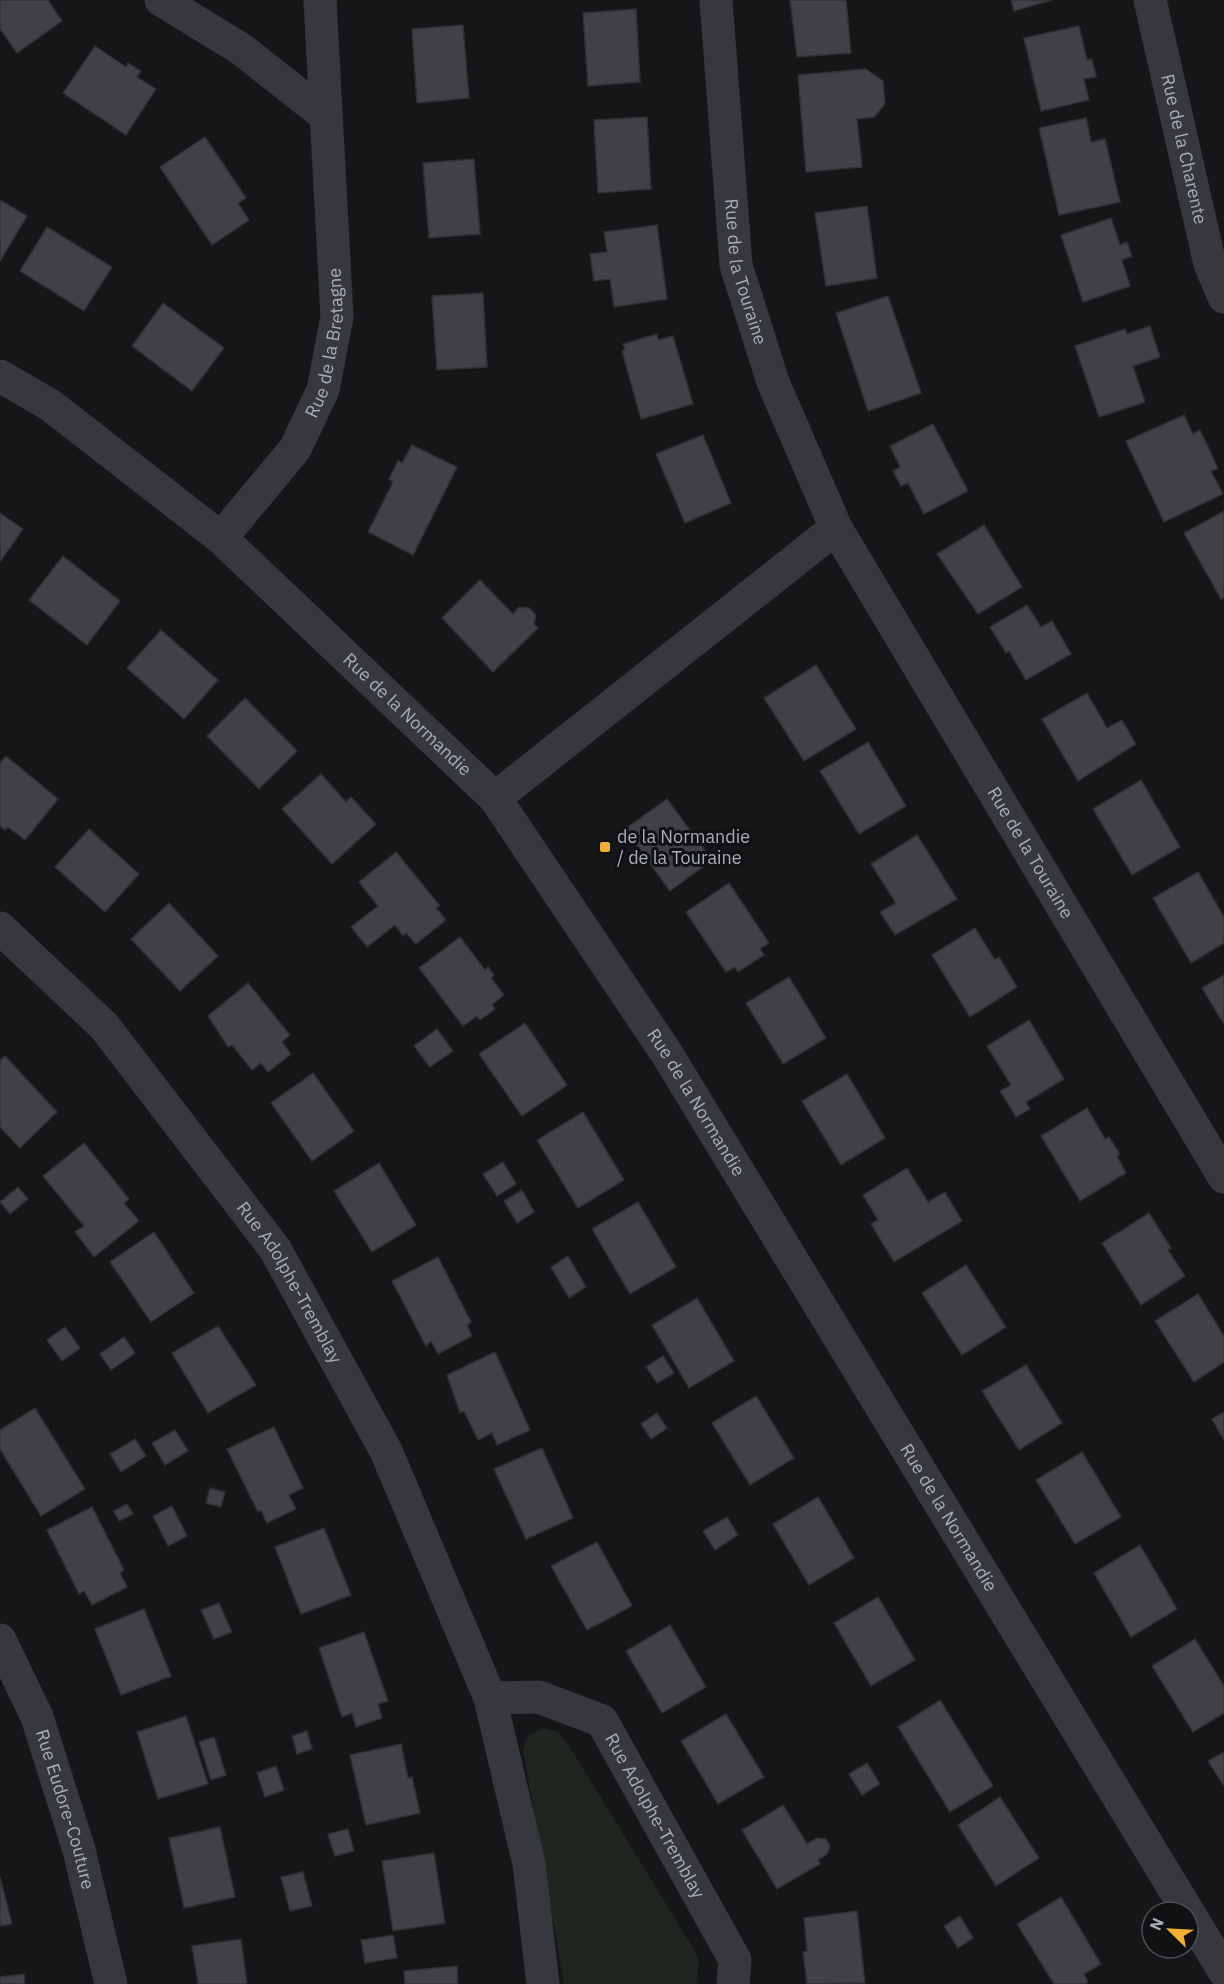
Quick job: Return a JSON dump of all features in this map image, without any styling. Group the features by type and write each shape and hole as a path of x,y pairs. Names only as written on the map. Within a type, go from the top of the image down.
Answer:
{"street":[{"path":"161,0 241,49 326,116"},
{"name":"Rue de la Bretagne","path":"221,538 295,449 323,390 337,316 320,0"},
{"name":"Rue de la Touraine","path":"717,0 736,265 773,382 836,528 1224,1177"},
{"name":"Rue de la Charente","path":"1150,0 1210,264 1224,297"},
{"name":"Rue de la Normandie","path":"0,376 50,405 221,538 495,798 667,1054 1224,1971"},
{"path":"495,798 836,528"},
{"name":"Rue Adolphe-Tremblay","path":"0,928 104,1026 275,1249 386,1451 490,1698 529,1864 543,1984"},
{"name":"Rue Eudore-Couture","path":"0,1640 37,1717 76,1839 103,1942 111,1984"},
{"name":"Rue Adolphe-Tremblay","path":"490,1698 539,1696 602,1721 735,1960 733,1984"}],"shaded area":[{"path":"543,1728 559,1732 571,1749 696,1953 699,1962 696,1984 564,1984 523,1749 528,1736"}],"building":[{"path":"0,0 48,0 62,21 17,53 0,29"},
{"path":"790,0 846,0 851,53 797,57"},
{"path":"1011,0 1052,0 1014,11"},
{"path":"636,9 640,82 588,86 583,13"},
{"path":"463,25 469,98 417,103 412,29"},
{"path":"1079,26 1087,60 1092,59 1096,77 1084,79 1089,100 1041,111 1024,38"},
{"path":"95,46 126,67 128,63 141,71 137,77 156,89 126,135 63,93"},
{"path":"866,69 883,81 885,104 874,117 857,119 862,167 806,172 798,75"},
{"path":"647,117 651,189 598,193 594,120"},
{"path":"1086,118 1091,142 1105,139 1120,202 1059,215 1039,128"},
{"path":"205,137 246,198 238,203 249,220 212,245 160,167"},
{"path":"474,159 480,234 429,238 423,163"},
{"path":"0,200 27,216 0,261"},
{"path":"867,206 877,278 826,286 815,213"},
{"path":"1111,218 1120,245 1127,242 1132,256 1122,260 1130,286 1083,302 1061,235"},
{"path":"657,225 667,299 614,307 610,279 594,281 590,254 607,252 604,232"},
{"path":"47,227 112,267 84,311 20,271"},
{"path":"483,293 487,367 437,370 432,296"},
{"path":"888,296 921,393 868,411 836,313"},
{"path":"163,303 224,348 192,391 132,346"},
{"path":"1150,326 1160,357 1133,366 1145,402 1099,417 1075,346 1125,329 1127,334"},
{"path":"657,334 658,340 673,336 693,404 641,419 622,351 625,350 623,344"},
{"path":"1184,415 1193,434 1200,430 1218,468 1211,471 1223,494 1164,522 1126,441"},
{"path":"933,424 968,491 924,514 908,483 901,486 893,471 900,467 890,446"},
{"path":"703,435 731,503 685,523 656,454"},
{"path":"412,445 457,467 413,555 368,532 393,482 389,479 398,461 402,463"},
{"path":"1224,511 1224,598 1221,599 1184,533"},
{"path":"0,513 23,529 0,562"},
{"path":"984,525 1022,587 978,614 937,554"},
{"path":"63,556 120,601 87,645 29,600"},
{"path":"480,580 513,614 519,607 529,608 536,615 534,624 538,628 493,672 442,618"},
{"path":"1027,605 1041,627 1052,621 1071,654 1026,680 1009,651 1006,653 990,627"},
{"path":"161,630 218,680 184,719 127,668"},
{"path":"816,665 856,729 804,761 764,698"},
{"path":"1087,693 1107,728 1122,720 1136,744 1078,781 1042,719"},
{"path":"245,698 297,751 259,789 207,736"},
{"path":"868,742 906,806 859,834 820,771"},
{"path":"6,756 58,799 25,840 8,827 5,830 0,826 0,763"},
{"path":"321,774 346,802 351,797 376,824 332,864 282,809"},
{"path":"1141,780 1180,847 1132,875 1093,809"},
{"path":"667,799 712,860 670,891 625,829"},
{"path":"89,829 139,874 105,912 55,867"},
{"path":"917,835 957,899 895,935 880,912 896,903 871,864"},
{"path":"396,852 440,906 436,908 446,920 416,944 406,933 403,936 395,925 367,947 351,927 378,906 359,882"},
{"path":"1198,872 1224,917 1224,943 1191,963 1153,898"},
{"path":"729,883 769,943 760,949 764,955 738,972 735,967 726,972 686,912"},
{"path":"169,903 218,956 180,991 131,939"},
{"path":"975,928 995,960 999,957 1017,987 970,1017 932,955"},
{"path":"460,937 485,970 488,967 494,975 491,978 504,995 492,1005 495,1009 480,1020 477,1016 463,1026 419,968"},
{"path":"1224,975 1224,1024 1202,988"},
{"path":"789,977 826,1038 783,1064 746,1003"},
{"path":"248,983 290,1035 282,1042 291,1054 268,1072 261,1063 252,1070 232,1045 228,1047 208,1016"},
{"path":"1029,1020 1064,1079 1026,1102 1030,1109 1016,1117 1000,1091 1011,1085 987,1046"},
{"path":"525,1023 567,1085 522,1116 479,1054"},
{"path":"437,1029 453,1051 430,1067 414,1046"},
{"path":"5,1056 57,1112 20,1148 0,1127 0,1061"},
{"path":"313,1073 354,1131 312,1161 271,1103"},
{"path":"847,1074 885,1138 841,1165 802,1101"},
{"path":"1087,1108 1105,1139 1109,1137 1120,1154 1117,1156 1126,1173 1080,1201 1041,1136"},
{"path":"583,1112 624,1180 578,1208 537,1140"},
{"path":"84,1143 129,1199 124,1203 139,1221 94,1257 75,1232 84,1226 43,1176"},
{"path":"503,1162 516,1184 497,1196 483,1174"},
{"path":"379,1163 416,1225 372,1252 334,1191"},
{"path":"907,1168 928,1202 945,1192 962,1221 894,1262 871,1224 878,1220 863,1195"},
{"path":"18,1187 28,1199 10,1214 0,1202"},
{"path":"522,1190 534,1212 517,1223 504,1201"},
{"path":"638,1202 676,1267 630,1294 592,1229"},
{"path":"1149,1213 1171,1248 1168,1250 1185,1276 1141,1305 1102,1243"},
{"path":"154,1232 194,1293 151,1322 110,1262"},
{"path":"568,1256 586,1287 569,1298 551,1267"},
{"path":"438,1257 471,1322 467,1325 472,1336 438,1354 431,1341 426,1346 392,1281"},
{"path":"966,1265 1006,1327 962,1355 922,1293"},
{"path":"1198,1294 1224,1336 1224,1362 1194,1382 1155,1321"},
{"path":"697,1298 734,1361 689,1388 652,1325"},
{"path":"218,1326 256,1385 208,1413 172,1353"},
{"path":"65,1327 80,1348 62,1361 47,1340"},
{"path":"124,1337 135,1353 111,1370 100,1354"},
{"path":"495,1352 530,1430 497,1445 492,1433 478,1440 464,1411 460,1413 447,1375"},
{"path":"663,1356 674,1373 657,1383 646,1367"},
{"path":"1026,1365 1062,1423 1019,1450 982,1391"},
{"path":"756,1396 794,1458 750,1485 712,1423"},
{"path":"35,1408 85,1489 41,1516 0,1449 0,1430"},
{"path":"1224,1412 1224,1440 1212,1419"},
{"path":"657,1413 667,1428 651,1439 641,1424"},
{"path":"274,1427 303,1488 289,1495 296,1509 267,1523 261,1510 258,1512 227,1449"},
{"path":"175,1430 188,1451 165,1465 152,1443"},
{"path":"135,1439 146,1456 121,1472 110,1454"},
{"path":"542,1448 573,1518 526,1539 494,1469"},
{"path":"1082,1452 1121,1517 1075,1544 1036,1480"},
{"path":"210,1488 225,1492 221,1507 206,1503"},
{"path":"818,1497 854,1558 809,1585 773,1524"},
{"path":"127,1504 133,1514 119,1521 114,1511"},
{"path":"172,1506 187,1536 168,1546 153,1516"},
{"path":"92,1507 124,1570 120,1573 127,1587 92,1605 84,1591 79,1594 47,1530"},
{"path":"727,1517 738,1535 715,1550 703,1531"},
{"path":"324,1528 351,1595 301,1614 275,1547"},
{"path":"597,1542 632,1606 587,1630 551,1566"},
{"path":"1140,1545 1177,1609 1131,1637 1094,1573"},
{"path":"878,1597 915,1660 871,1686 834,1623"},
{"path":"219,1603 232,1632 214,1639 201,1610"},
{"path":"144,1609 171,1676 121,1695 95,1629"},
{"path":"670,1625 706,1687 662,1713 626,1651"},
{"path":"364,1632 388,1701 378,1704 382,1718 356,1727 352,1713 342,1717 319,1648"},
{"path":"1195,1639 1224,1686 1224,1713 1193,1732 1152,1666"},
{"path":"940,1700 993,1786 950,1812 898,1727"},
{"path":"726,1714 764,1777 718,1804 681,1741"},
{"path":"186,1716 208,1784 158,1799 137,1732"},
{"path":"307,1731 312,1749 297,1754 292,1736"},
{"path":"214,1737 226,1775 211,1780 199,1742"},
{"path":"401,1744 408,1778 412,1777 420,1813 366,1825 350,1755"},
{"path":"1224,1752 1224,1786 1208,1761"},
{"path":"867,1763 880,1784 862,1795 849,1774"},
{"path":"276,1766 284,1790 265,1797 257,1773"},
{"path":"1000,1797 1039,1858 996,1886 958,1825"},
{"path":"783,1805 807,1844 817,1838 826,1839 830,1846 827,1854 818,1860 820,1864 777,1889 742,1830"},
{"path":"220,1827 235,1897 184,1908 169,1838"},
{"path":"348,1829 354,1851 335,1856 328,1834"},
{"path":"434,1853 445,1923 393,1931 382,1861"},
{"path":"303,1872 312,1906 290,1911 281,1877"},
{"path":"0,1877 12,1924 0,1926"},
{"path":"1061,1897 1101,1964 1084,1974 1088,1982 1085,1984 1054,1984 1017,1924"},
{"path":"857,1911 865,1983 807,1984 803,1952 807,1951 804,1918"},
{"path":"960,1916 973,1938 958,1948 944,1926"},
{"path":"393,1935 397,1958 365,1963 361,1940"},
{"path":"241,1939 247,1984 198,1984 192,1946"},
{"path":"457,1966 458,1984 405,1984 404,1971"},
{"path":"24,1974 25,1984 0,1984 0,1977"}],"place":[{"name":"de la Normandie / de la Touraine","path":"605,847"}]}
